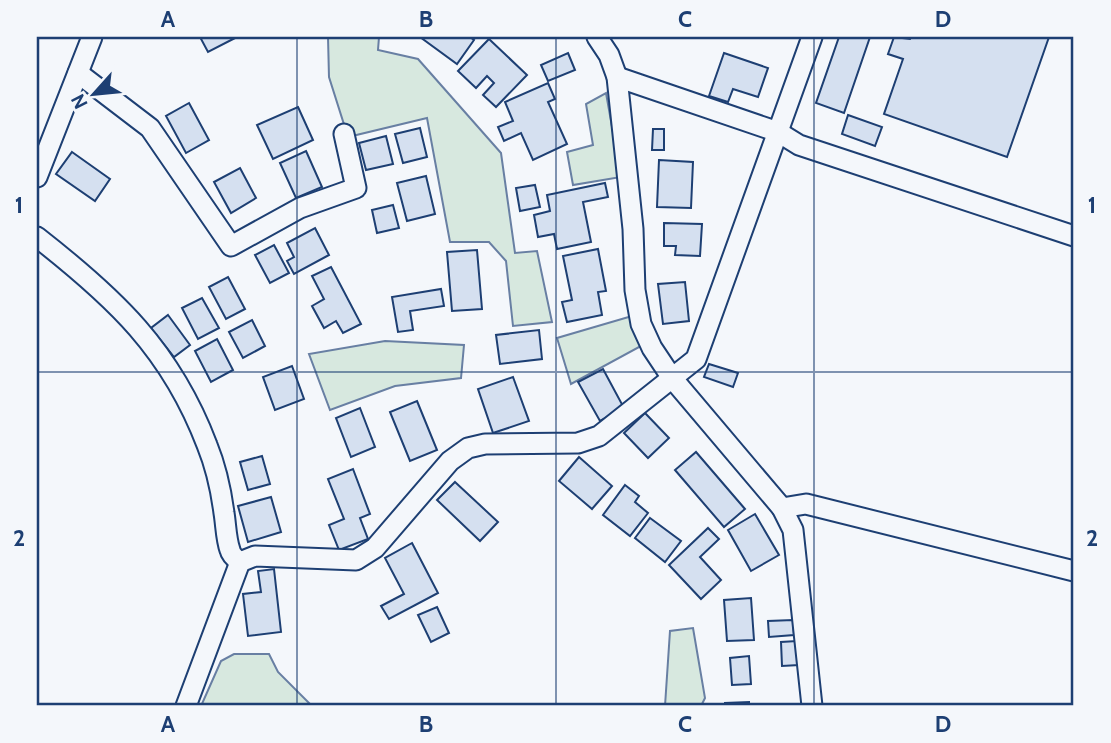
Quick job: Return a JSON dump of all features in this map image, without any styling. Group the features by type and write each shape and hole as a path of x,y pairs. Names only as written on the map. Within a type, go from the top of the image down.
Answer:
{"street":[{"path":"37,177 92,37"},
{"path":"597,37 609,55 617,77 640,324 672,378 782,508 793,530 812,706"},
{"path":"186,706 240,562 255,556 356,560 376,548 450,461 468,449 485,444 578,443 599,436 695,359 812,37"},
{"path":"78,73 150,128 231,246 300,208 356,188 344,134"},
{"path":"617,77 778,132 799,145 1074,236"},
{"path":"37,237 87,276 131,318 163,359 189,402 208,447 221,492 230,552 240,562"},
{"path":"782,508 806,503 1074,571"}],"shaded area":[{"path":"328,37 379,37 378,50 418,59 501,153 515,253 537,251 552,322 513,326 506,261 489,242 450,242 427,118 348,137 329,77"},
{"path":"606,93 621,177 573,185 567,152 593,145 586,104"},
{"path":"632,316 641,346 571,384 557,338"},
{"path":"385,341 464,345 461,378 395,386 330,410 309,354"},
{"path":"693,628 705,698 701,706 665,706 670,631"},
{"path":"234,654 269,654 278,672 312,706 201,706 221,661"}],"building":[{"path":"200,37 237,37 208,52"},
{"path":"420,37 470,37 474,40 457,64"},
{"path":"839,37 870,37 844,113 816,103"},
{"path":"894,37 1049,37 1007,157 884,114 903,59 888,54"},
{"path":"489,39 527,75 496,107 483,95 494,83 487,76 476,88 458,71"},
{"path":"568,53 575,70 548,81 541,65"},
{"path":"724,53 768,68 758,97 733,89 728,102 709,96"},
{"path":"548,83 555,99 548,102 567,144 533,160 521,133 504,141 498,127 513,121 505,102"},
{"path":"189,103 209,140 186,153 166,116"},
{"path":"298,107 313,140 273,159 257,125"},
{"path":"848,115 882,127 875,146 842,134"},
{"path":"420,128 427,157 403,163 395,134"},
{"path":"653,129 664,129 664,150 652,150"},
{"path":"386,136 393,164 366,170 359,143"},
{"path":"306,151 322,187 296,198 280,163"},
{"path":"72,152 110,179 95,201 56,174"},
{"path":"659,160 693,162 691,208 657,207"},
{"path":"240,168 256,198 231,213 214,182"},
{"path":"426,176 435,214 407,221 397,183"},
{"path":"605,183 608,197 583,202 591,242 557,249 554,234 538,237 534,215 550,211 547,195"},
{"path":"535,185 540,207 520,211 516,188"},
{"path":"393,205 399,228 377,233 372,210"},
{"path":"664,223 702,224 700,256 675,255 676,246 664,246"},
{"path":"315,228 329,255 294,274 287,261 294,257 287,243"},
{"path":"274,245 289,273 270,283 255,255"},
{"path":"598,249 606,291 598,292 602,315 567,322 562,302 572,300 563,256"},
{"path":"477,250 482,309 452,311 447,252"},
{"path":"331,267 361,324 343,333 336,321 324,328 312,306 324,299 312,276"},
{"path":"228,277 245,309 226,319 209,287"},
{"path":"685,282 689,321 663,324 658,284"},
{"path":"441,289 444,306 410,311 413,330 398,332 392,297"},
{"path":"202,298 219,328 198,339 182,308"},
{"path":"168,315 190,345 174,357 151,328"},
{"path":"252,320 265,346 243,358 229,332"},
{"path":"539,330 542,359 500,364 496,335"},
{"path":"217,339 233,370 211,382 195,351"},
{"path":"709,364 738,373 733,387 704,377"},
{"path":"292,366 304,399 275,410 263,377"},
{"path":"603,369 624,408 600,421 578,382"},
{"path":"513,377 529,421 493,433 478,389"},
{"path":"417,401 437,450 410,461 390,412"},
{"path":"360,408 375,447 351,457 336,418"},
{"path":"645,413 669,438 648,458 624,433"},
{"path":"696,452 745,509 724,527 675,470"},
{"path":"262,456 270,484 248,490 240,462"},
{"path":"579,457 612,486 592,509 559,481"},
{"path":"353,469 370,514 360,518 368,539 339,550 329,525 344,519 328,479"},
{"path":"455,482 498,522 480,541 437,500"},
{"path":"625,485 639,496 635,502 648,513 630,536 603,515"},
{"path":"271,497 281,532 248,542 238,506"},
{"path":"755,514 779,555 751,571 728,530"},
{"path":"650,518 681,541 665,562 635,538"},
{"path":"708,528 719,539 700,557 721,580 701,599 669,565"},
{"path":"412,543 438,593 389,619 381,606 404,594 385,558"},
{"path":"274,569 281,632 248,636 243,594 261,592 258,571"},
{"path":"751,598 754,640 727,641 724,600"},
{"path":"437,607 449,633 431,642 418,615"},
{"path":"793,620 794,635 769,637 768,621"},
{"path":"797,641 799,665 782,666 781,642"},
{"path":"749,656 751,684 732,685 730,658"},
{"path":"749,702 749,706 725,706 725,703"}]}
